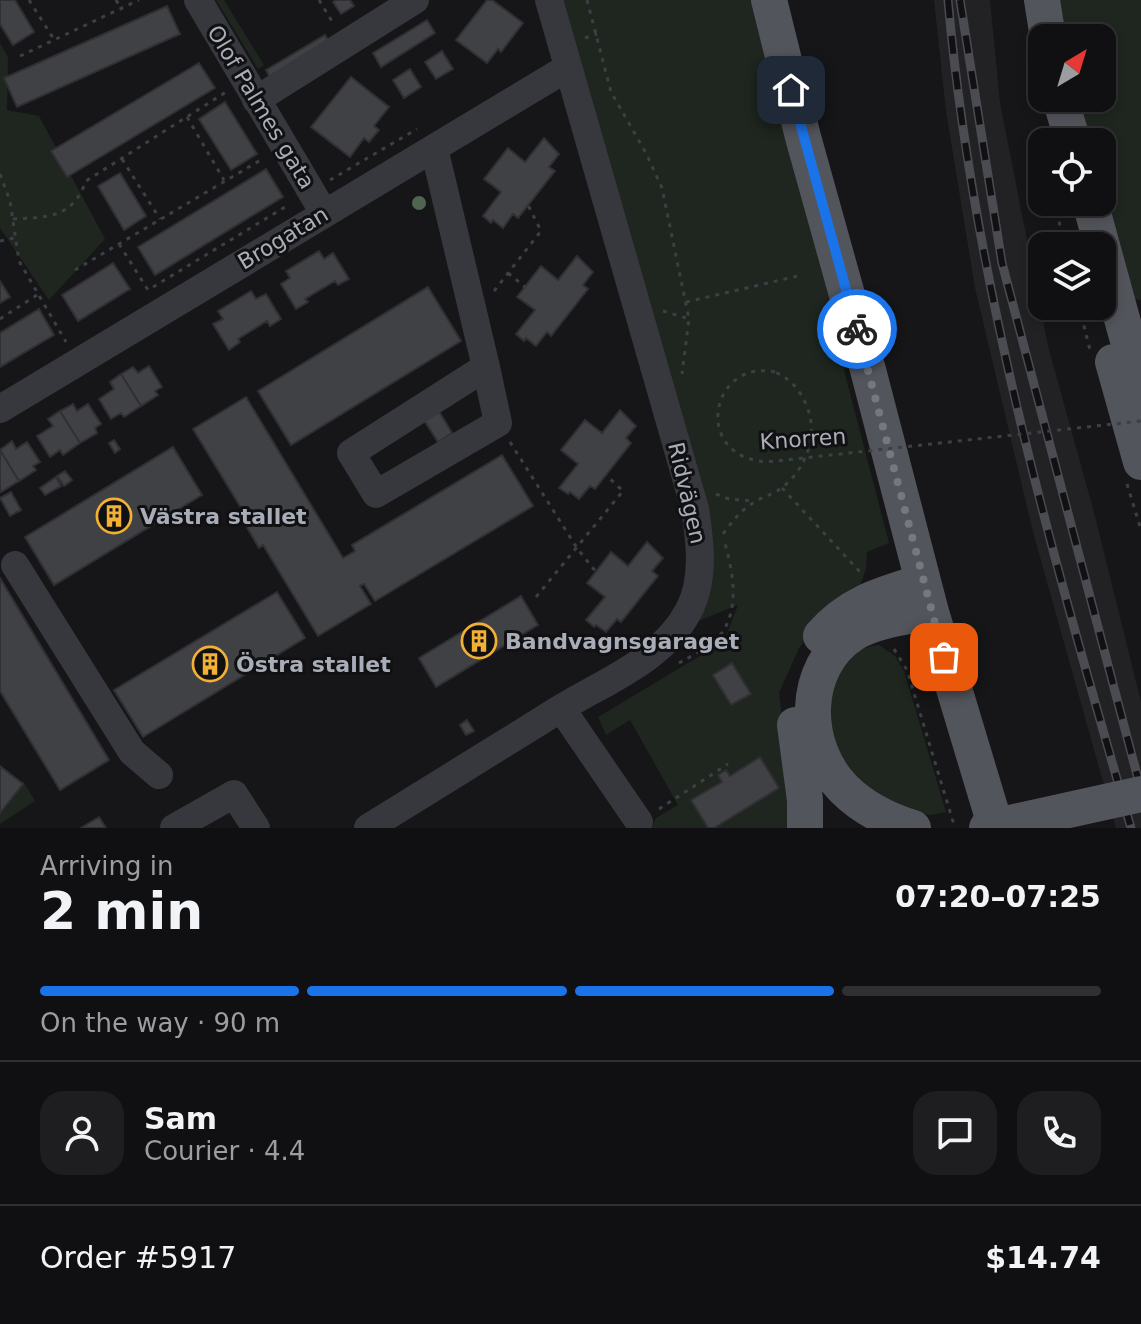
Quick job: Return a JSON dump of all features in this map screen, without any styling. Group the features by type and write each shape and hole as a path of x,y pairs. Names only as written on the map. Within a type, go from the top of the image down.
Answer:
{"main road":[{"path":"769,0 803,137 845,374 916,600 996,828"},
{"path":"1040,24 1042,0"},
{"path":"1116,307 1141,388"},
{"path":"1116,312 1141,462"},
{"path":"805,828 805,800 794,708 803,666 819,638 841,616 864,600 916,600"},
{"path":"913,828 879,815 844,790 819,750 812,714 818,680 830,655 857,632 916,600"},
{"path":"916,600 972,828"},
{"path":"987,828 1141,794"},
{"path":"1093,828 1141,817"}],"street":[{"name":"Olof Palmes gata","path":"198,0 324,213"},
{"path":"251,90 415,0"},
{"name":"Ridvägen","path":"368,828 561,708 645,660 678,629 695,593 701,552 692,497 549,0"},
{"name":"Brogatan","path":"0,409 567,68"},
{"path":"434,148 486,367 498,423 376,494 351,453 486,367"},
{"path":"15,565 132,752 159,775"},
{"path":"561,708 639,822"},
{"path":"174,828 234,794 256,828"}],"path":[{"path":"29,0 55,41"},
{"path":"116,0 122,10"},
{"path":"20,56 139,0"},
{"path":"587,0 611,92 662,188 689,319 682,380"},
{"path":"13,219 58,214 74,203 86,181 187,117 251,90"},
{"path":"187,117 225,181"},
{"path":"75,270 284,146"},
{"path":"122,159 160,219"},
{"path":"0,174 23,272 77,362"},
{"path":"474,316 541,231 528,205"},
{"path":"0,241 14,238"},
{"path":"119,244 148,290"},
{"path":"508,273 525,287"},
{"path":"686,302 798,276"},
{"path":"0,319 37,295"},
{"path":"660,309 689,319"},
{"name":"Knorren","path":"755,501 782,488 794,474 808,452 811,434 810,413 795,386 775,372 757,370 739,376 726,390 718,408 718,426 727,445 754,461 785,460 1141,421"},
{"path":"498,423 577,548 596,572"},
{"path":"536,597 623,491 606,475"},
{"path":"709,490 729,499 755,501"},
{"path":"723,535 755,501"},
{"path":"639,822 728,764"}],"shaded area":[{"path":"216,0 224,0 264,65 258,69"},
{"path":"549,0 769,0 803,137 845,374 889,543 867,552 866,569 858,590 818,623 799,648 779,693 794,811 790,828 652,828 656,818 678,805 630,720 606,735 598,717 713,648 727,634 738,605 678,629 699,575"},
{"path":"934,0 990,0 1000,103 1028,245 1028,320 1043,320 1141,702 1141,828 1116,828 1033,532 975,288 946,111"},
{"path":"1042,0 1141,0 1141,300 1116,296 1116,232 1106,232 1104,216 1116,216 1116,128 1069,128 1064,112 1116,112 1116,24 1046,24"},
{"path":"0,43 8,57 7,110 39,116 105,239 49,300 0,228"},
{"path":"879,645 895,656 904,671 946,812 914,814 861,786 837,759 826,696 837,668 857,649"},
{"path":"23,781 35,801 0,824 0,813"}],"building":[{"path":"0,0 15,0 34,32 13,45 0,24"},
{"path":"350,0 354,6 341,14 333,2"},
{"path":"487,0 492,0 523,23 501,52 498,49 487,63 456,40"},
{"path":"167,6 180,34 17,107 4,78"},
{"path":"427,20 435,33 381,67 373,53"},
{"path":"325,35 331,46 272,81 266,70"},
{"path":"442,51 453,69 436,79 425,62"},
{"path":"199,63 215,88 67,177 51,151"},
{"path":"410,69 421,87 404,98 393,80"},
{"path":"351,77 389,107 374,126 379,130 369,142 364,138 350,157 311,127"},
{"path":"225,102 257,154 231,170 199,119"},
{"path":"544,138 559,154 549,167 555,171 518,218 513,214 503,228 493,220 491,223 483,216 501,192 484,179 508,148 525,162"},
{"path":"266,169 283,197 155,275 138,247"},
{"path":"120,173 146,216 124,230 98,186"},
{"path":"319,251 324,259 333,253 349,279 338,285 335,281 305,299 308,302 296,309 281,284 290,278 286,271"},
{"path":"577,256 593,272 583,285 588,289 551,336 547,332 536,346 526,338 524,341 516,334 535,310 517,297 541,266 558,280"},
{"path":"113,263 130,289 78,321 62,295"},
{"path":"0,281 10,297 0,303"},
{"path":"428,287 461,341 291,445 258,391"},
{"path":"251,291 256,299 266,294 281,319 270,326 267,321 238,339 240,342 229,350 213,324 223,319 218,311"},
{"path":"39,309 54,335 0,367 0,333"},
{"path":"149,366 162,387 155,391 158,395 141,406 121,374 133,367 138,373"},
{"path":"121,374 141,406 124,417 121,413 111,419 99,399 114,389 110,382"},
{"path":"246,397 343,558 355,551 352,545 502,455 533,506 375,601 364,584 360,586 371,604 318,636 263,545 259,548 245,524 249,521 193,429"},
{"path":"73,404 77,411 88,404 101,424 95,428 97,433 80,443 60,411"},
{"path":"437,408 452,433 438,442 422,417"},
{"path":"620,410 636,426 626,438 631,443 595,489 590,486 579,499 559,488 578,464 561,450 585,420 602,433"},
{"path":"60,411 80,443 63,455 60,450 50,457 37,436 53,426 48,419"},
{"path":"114,440 120,449 115,453 109,443"},
{"path":"12,441 16,449 27,442 40,462 33,466 36,470 19,481 0,450"},
{"name":"Västra stallet","path":"173,447 202,495 54,585 25,537"},
{"path":"0,450 19,481 1,492 0,490"},
{"path":"65,471 72,480 64,486 57,476"},
{"path":"56,477 61,486 45,495 40,488"},
{"path":"11,492 21,510 10,516 0,498"},
{"path":"647,542 663,558 652,571 658,576 621,622 617,619 606,632 596,625 594,627 586,620 605,597 587,583 611,552 628,566"},
{"path":"0,578 109,760 60,790 0,691"},
{"name":"Östra stallet","path":"277,592 305,638 143,737 114,690"},
{"name":"Bandvagnsgaraget","path":"521,596 538,625 436,687 419,658"},
{"path":"732,663 751,694 731,705 713,675"},
{"path":"467,720 474,731 466,735 460,725"},
{"path":"760,757 779,788 714,828 708,828 691,800 722,782 718,775 726,770 730,776"},
{"path":"0,766 23,784 0,813"},
{"path":"99,817 106,828 81,828"}],"railway":[{"path":"948,0 960,106 996,315 1045,521 1131,828"},
{"path":"960,0 1002,263 1141,790"}],"way so far":[{"path":"857,329 944,657"}],"place":[{"name":"Västra stallet","path":"114,516"},
{"name":"Bandvagnsgaraget","path":"479,641"},
{"name":"Östra stallet","path":"210,664"}],"route":[{"path":"791,90 857,329"}]}
